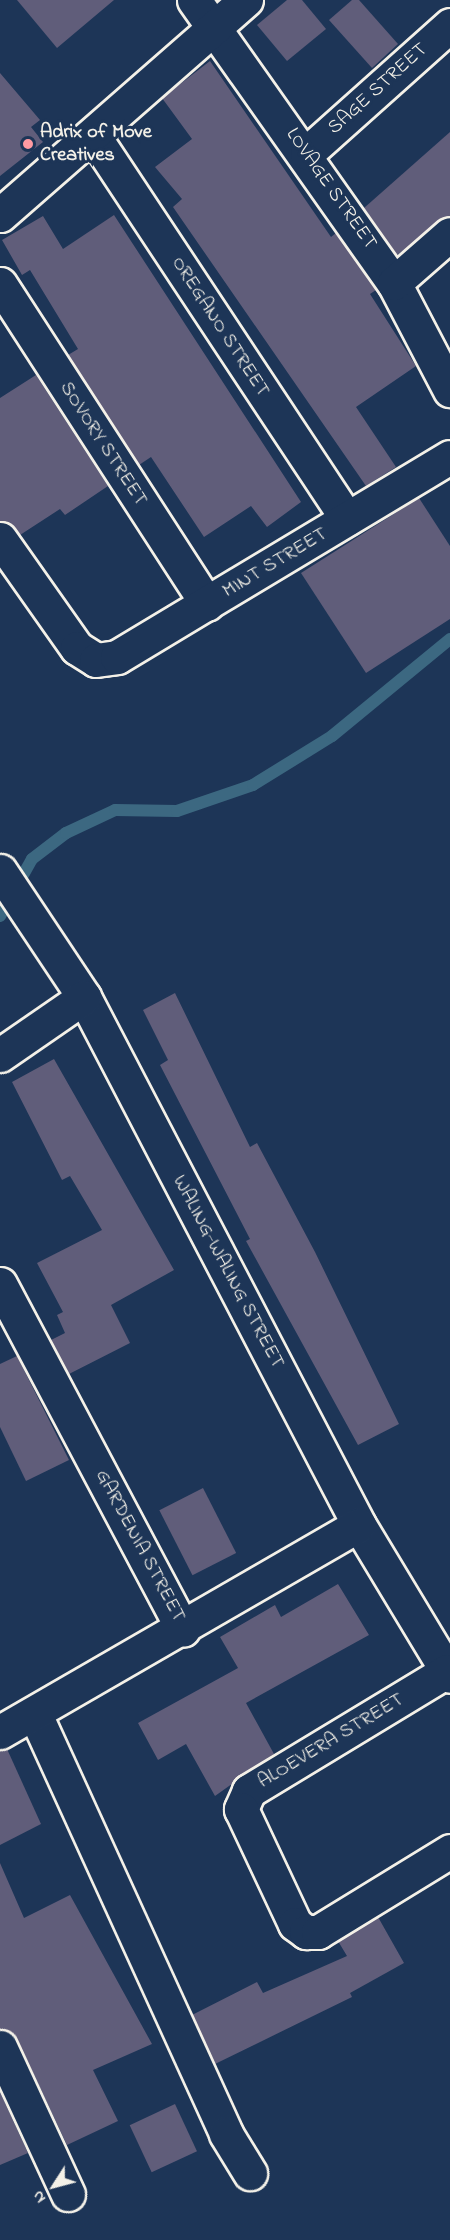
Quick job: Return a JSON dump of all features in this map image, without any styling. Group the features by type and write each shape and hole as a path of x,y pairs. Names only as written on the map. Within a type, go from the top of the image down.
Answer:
{"street":[{"name":"LOVAGE STREET","path":"194,0 307,153 394,282 450,390"},
{"path":"0,215 246,0"},
{"name":"SAGE STREET","path":"307,153 450,25"},
{"name":"OREGANO STREET","path":"93,135 347,519"},
{"path":"394,282 450,234"},
{"name":"SOVORY STREET","path":"0,284 207,604"},
{"name":"MINT STREET","path":"0,539 77,648 96,660 117,657 450,457"},
{"name":"WALING-WALING STREET","path":"0,871 84,997 359,1525 449,1674"},
{"path":"0,1055 84,997"},
{"name":"GARDENIA STREET","path":"0,1284 183,1630 359,1525"},
{"path":"0,1732 183,1630"},
{"name":"ALOEVERA STREET","path":"449,1674 249,1791 241,1809 295,1924 306,1932 318,1932 450,1851"},
{"path":"35,1714 226,2133 250,2173"},
{"path":"0,2047 68,2194"}],"building":[{"path":"17,0 114,0 57,48"},
{"path":"287,0 302,0 326,29 287,61 257,25"},
{"path":"352,0 359,0 398,44 372,68 329,20"},
{"path":"210,61 331,237 336,233 376,290 370,294 416,366 356,407 396,467 366,486 173,207 182,199 155,167 192,139 162,98"},
{"path":"0,73 40,120 31,127 43,142 0,176"},
{"path":"450,132 450,216 397,255 364,208"},
{"path":"114,215 301,502 267,527 251,506 204,537 151,457 139,465 68,355 78,349 30,270 22,275 2,240 43,216 63,249"},
{"path":"36,375 108,486 65,515 60,509 20,535 0,521 0,398"},
{"path":"419,498 450,546 450,619 366,673 301,573"},
{"path":"175,993 250,1147 257,1143 315,1252 399,1424 358,1445 246,1241 250,1239 160,1065 168,1060 143,1010"},
{"path":"54,1059 174,1270 111,1305 130,1343 69,1374 51,1340 65,1333 57,1315 63,1312 37,1263 102,1230 70,1176 62,1180 12,1082"},
{"path":"17,1356 69,1460 26,1481 0,1427 0,1364"},
{"path":"203,1488 236,1553 192,1575 159,1510"},
{"path":"338,1584 369,1635 246,1703 274,1754 215,1796 186,1744 158,1760 138,1723 238,1668 220,1637 275,1605 281,1617"},
{"path":"7,1749 41,1824 0,1845 0,1751"},
{"path":"0,1863 24,1918 70,1895 152,2044 93,2070 118,2121 67,2145 17,2039 0,2029"},
{"path":"378,1917 404,1963 350,1993 352,1997 215,2064 192,2015 257,1982 263,1993 347,1956 338,1941"},
{"path":"0,2092 28,2153 0,2165"},
{"path":"175,2104 197,2151 152,2172 130,2125"}],"waterway":[{"path":"0,916 32,859 66,833 115,810 177,811 253,785 332,736 450,639"}],"place":[{"name":"Adrix of Move Creatives","path":"28,144"}]}
